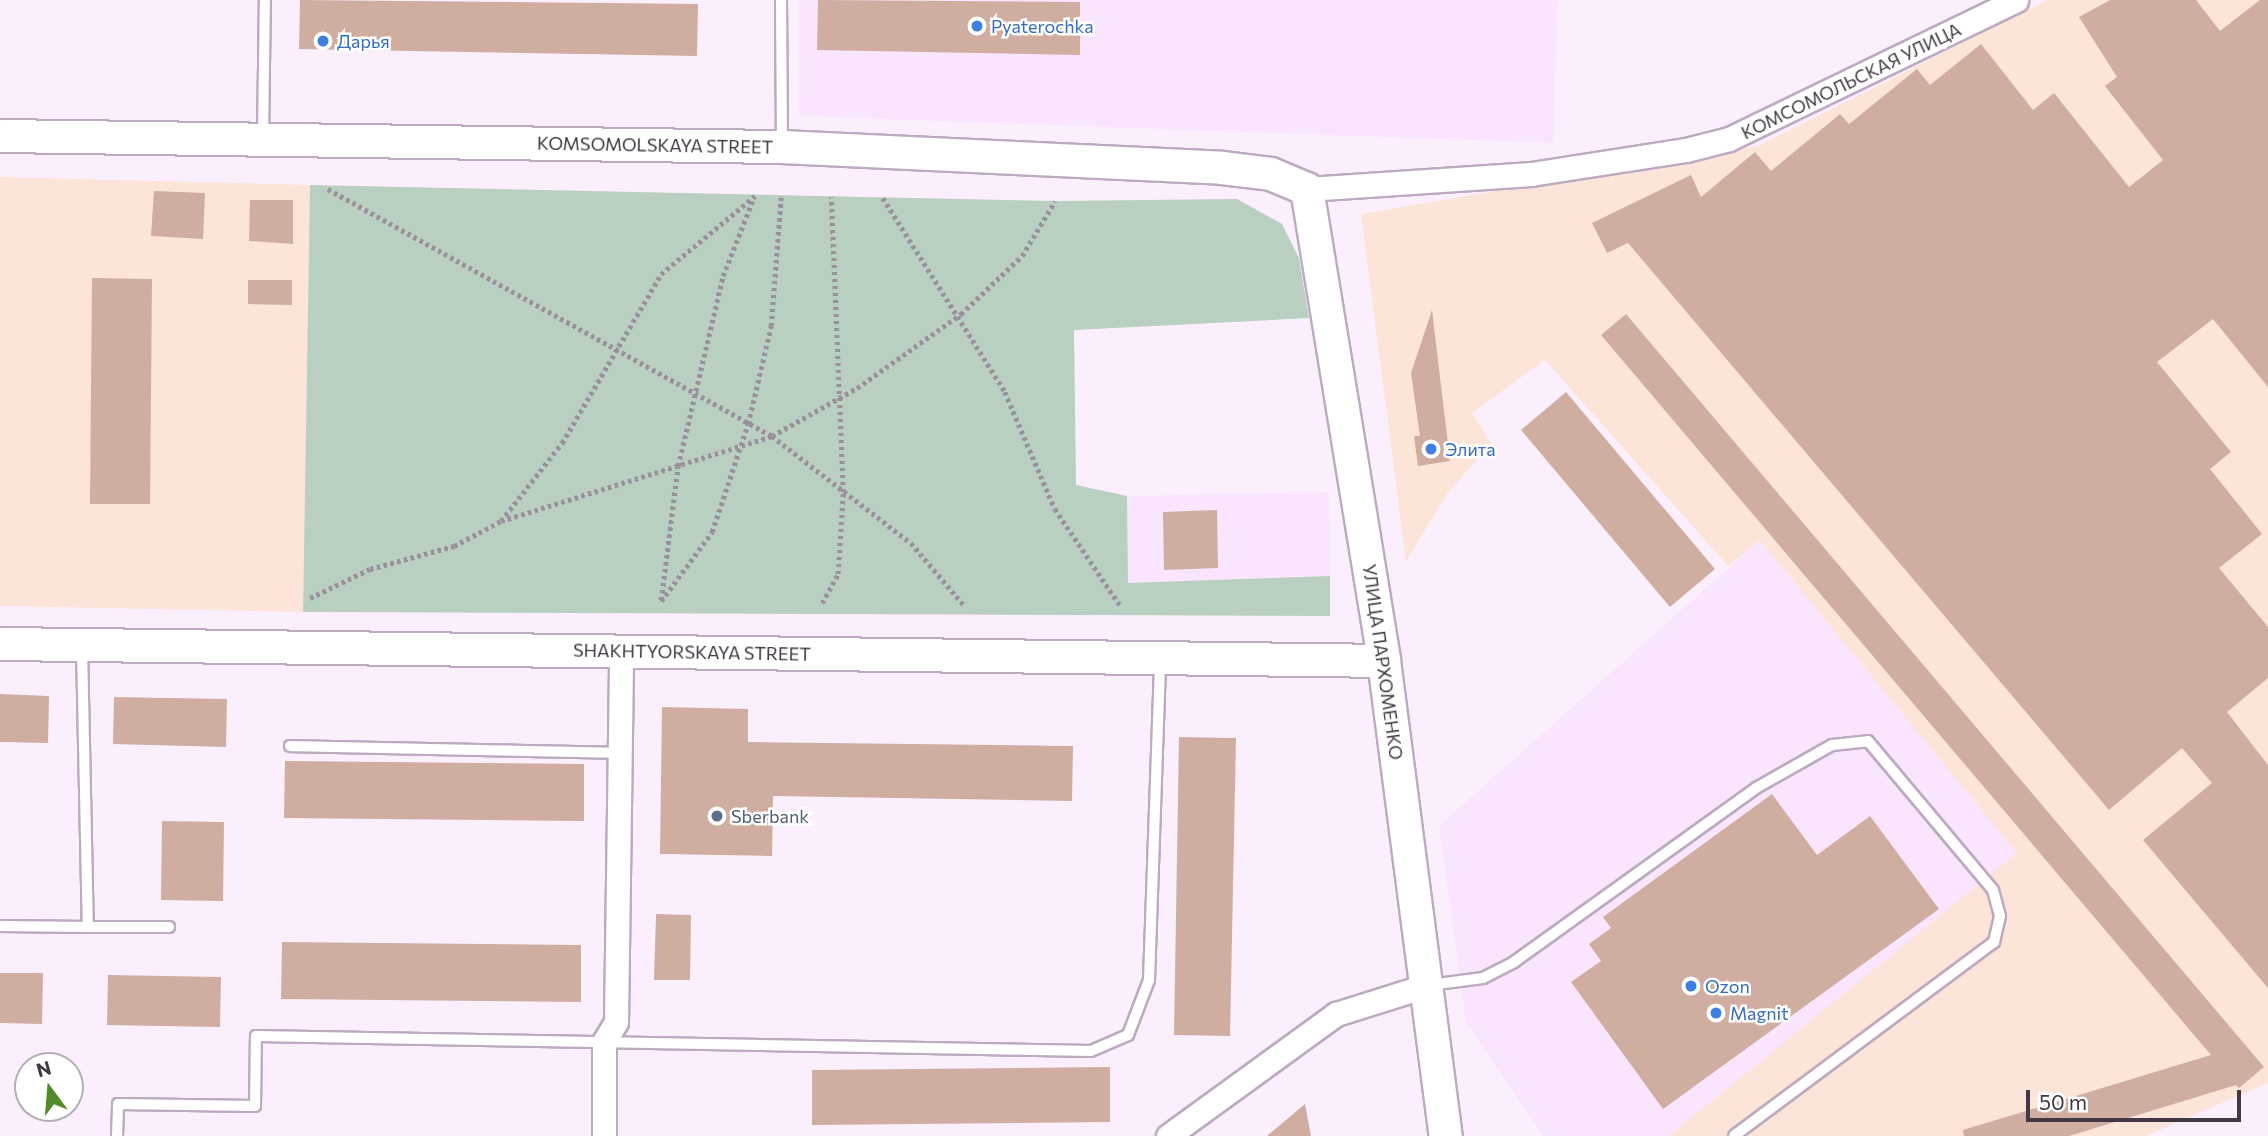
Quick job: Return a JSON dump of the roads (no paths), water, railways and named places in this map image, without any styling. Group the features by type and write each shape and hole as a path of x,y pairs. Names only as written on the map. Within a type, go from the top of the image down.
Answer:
{"street":[{"name":"КОМСОМОЛЬСКАЯ УЛИЦА","path":"1307,189 1531,174 1708,144 1764,126 2016,0"},
{"name":"KOMSOMOLSKAYA STREET","path":"0,136 782,147 1222,168 1271,174 1307,189"},
{"name":"УЛИЦА ПАРХОМЕНКО","path":"1307,189 1384,661 1446,1136"},
{"name":"SHAKHTYORSKAYA STREET","path":"0,644 1384,661"},
{"path":"604,1136 604,1042 616,1023 621,651"},
{"path":"1168,1136 1336,1014 1428,985"}],"lane":[{"path":"263,140 265,0"},
{"path":"781,0 782,147"},
{"path":"82,645 88,927"},
{"path":"117,1136 118,1104 256,1107 256,1036 1091,1051 1128,1035 1149,980 1160,658"},
{"path":"1428,985 1483,978 1514,962 1756,788 1832,745 1868,741 1993,890 2000,916 1994,942 1734,1136"},
{"path":"290,746 620,753"},
{"path":"0,926 169,927"}],"place":[{"name":"Pyaterochka","path":"977,26"},
{"name":"Дарья","path":"323,41"},
{"name":"Элита","path":"1431,449"},
{"name":"Sberbank","path":"717,816"},
{"name":"Ozon","path":"1691,986"},
{"name":"Magnit","path":"1716,1013"}]}
